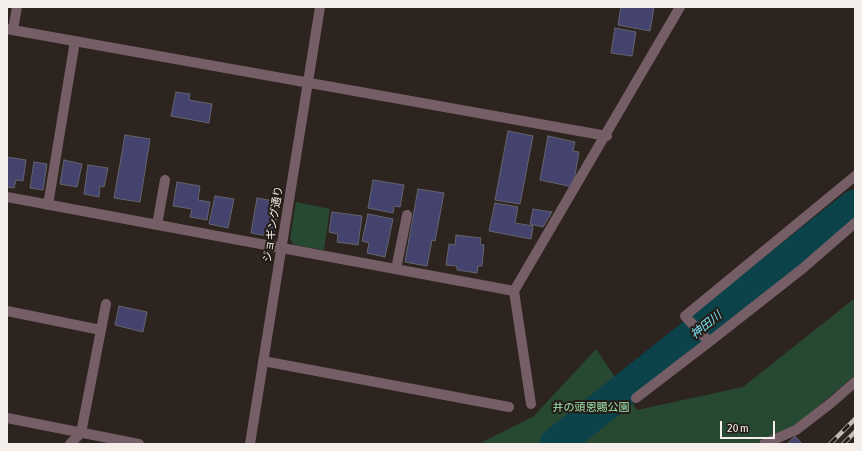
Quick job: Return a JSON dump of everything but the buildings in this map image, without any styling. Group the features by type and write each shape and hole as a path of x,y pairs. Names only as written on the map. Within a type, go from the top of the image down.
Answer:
{"street":[{"path":"17,7 10,29 607,136"},
{"name":"ジョギング通り","path":"250,444 320,7"},
{"path":"531,404 514,291 607,136 680,7"},
{"path":"48,205 75,41"},
{"path":"706,340 685,316 855,176"},
{"path":"157,225 165,180"},
{"path":"7,197 514,291"},
{"path":"396,269 408,214"},
{"path":"636,398 706,340 802,269 855,223"},
{"path":"70,444 81,433 106,304"},
{"path":"7,311 101,330"},
{"path":"263,361 509,407"},
{"path":"764,444 796,430 855,382"},
{"path":"7,418 138,444"}],"green space":[{"path":"296,202 330,209 324,250 294,245 290,239"},
{"name":"井の頭恩賜公園","path":"855,298 855,375 794,427 764,438 757,444 478,444 534,416 596,349 637,410 743,387"}],"waterway":[{"name":"神田川","path":"556,444 855,206"}],"railway":[{"path":"830,444 855,419"},
{"path":"843,444 855,432"}]}
